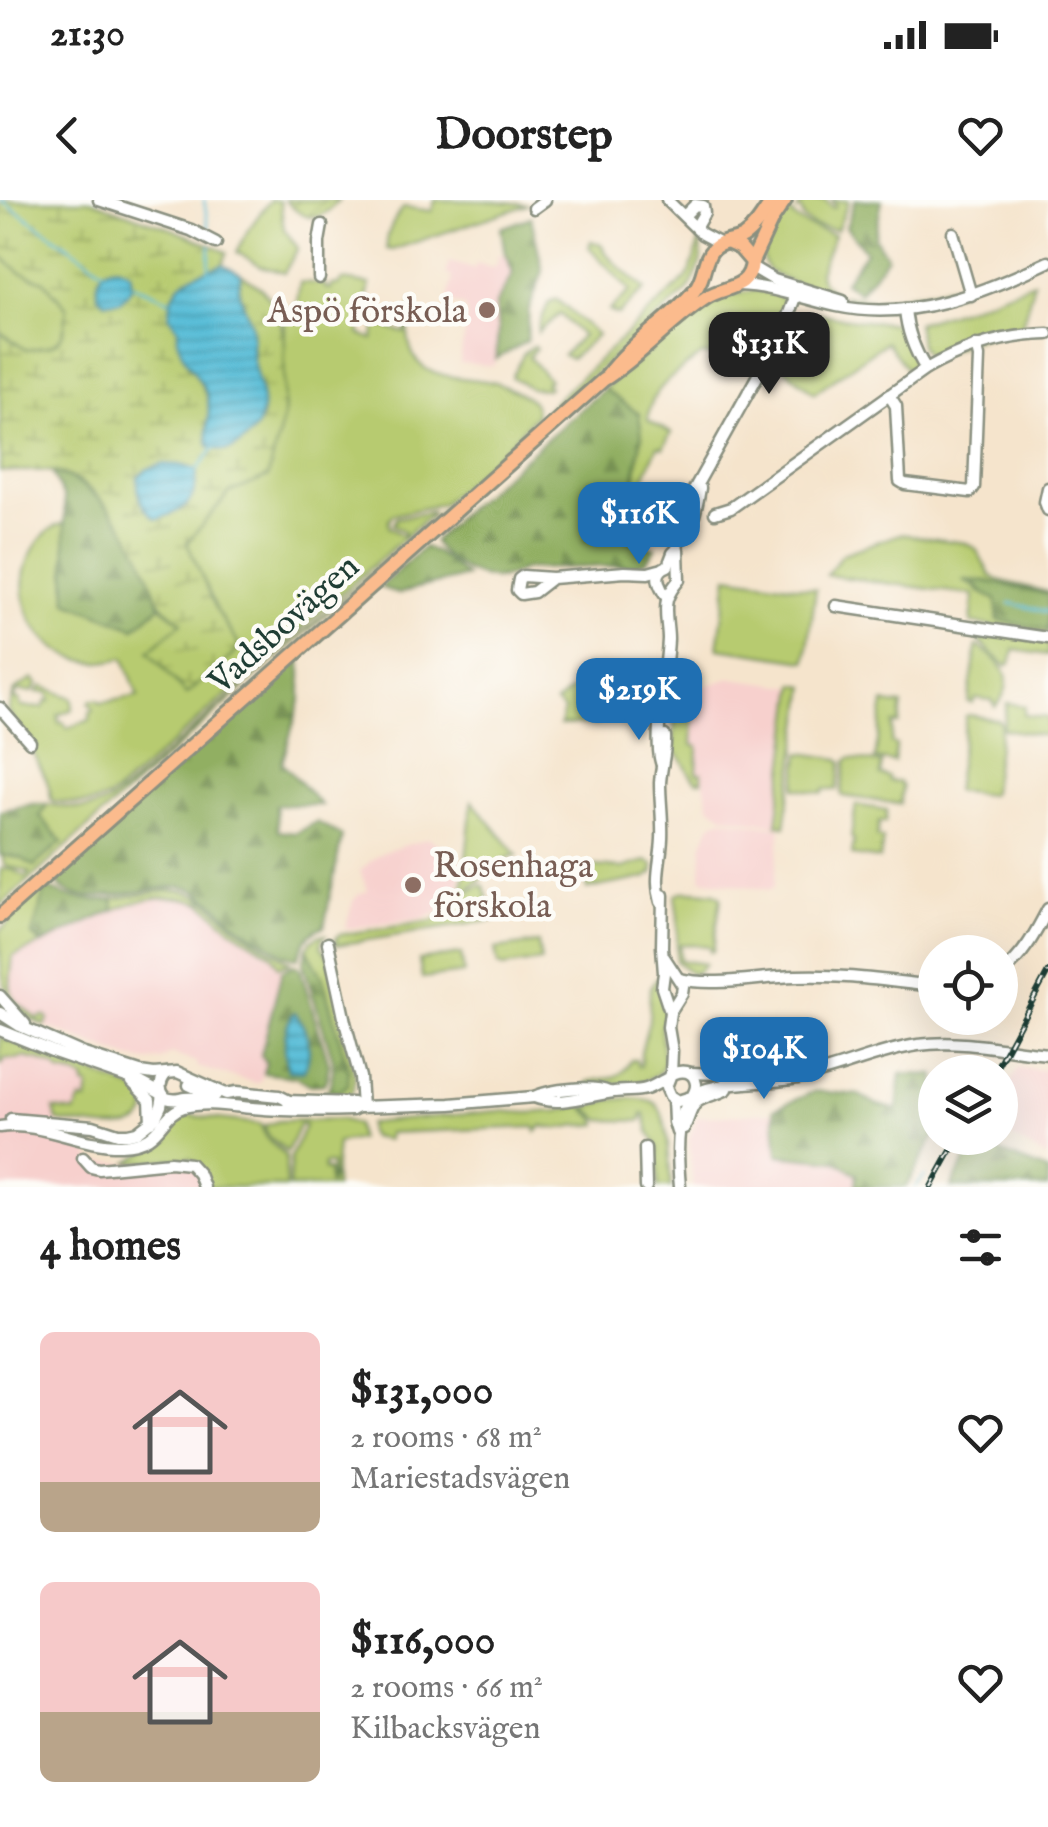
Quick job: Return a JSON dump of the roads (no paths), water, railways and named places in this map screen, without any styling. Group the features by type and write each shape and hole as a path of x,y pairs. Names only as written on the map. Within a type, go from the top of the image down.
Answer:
{"main road":[{"path":"772,200 750,230 724,243 708,259 715,278 734,286 748,277 772,219 785,200"},
{"path":"724,243 740,248 752,265"},
{"name":"Vadsbovägen","path":"603,380 619,359 693,293 708,259"},
{"name":"Vadsbovägen","path":"1,916 603,380 626,366 702,300 734,286"}],"street":[{"path":"99,200 191,230 216,243"},
{"path":"534,208 545,200"},
{"path":"667,200 699,230 724,243"},
{"path":"684,216 695,205 703,206 699,230 708,259"},
{"path":"319,278 318,242 322,225"},
{"path":"953,233 971,295"},
{"path":"752,265 774,280 837,306 905,309 971,295 1048,262"},
{"path":"734,286 798,291"},
{"path":"680,1187 678,1136 672,1097 666,1087 672,1052 668,1036 670,1012 662,988 661,902 657,883 664,582 692,522 700,482 781,334 798,291"},
{"path":"905,309 912,342 926,369"},
{"path":"715,513 731,508 926,369 999,339 1048,334"},
{"path":"890,395 896,406 900,481 970,492 974,487 976,346"},
{"path":"1047,509 1048,488"},
{"path":"552,578 624,572 664,582"},
{"path":"836,606 1048,638"},
{"path":"0,708 30,742"},
{"path":"1018,958 1048,909"},
{"path":"328,942 360,1078 360,1107"},
{"path":"663,956 684,986 670,1012"},
{"path":"664,982 669,978 706,982 844,975 918,984"},
{"path":"664,995 680,995 706,982"},
{"path":"0,996 32,1032"},
{"path":"0,1013 32,1032 84,1054 140,1072 177,1072 222,1099 304,1111 534,1097 543,1101 644,1090 683,1101 705,1089 811,1076 894,1050 945,1043 985,1044 1048,1054"},
{"path":"0,1030 180,1102 222,1099 353,1103 360,1107"},
{"path":"672,1052 696,1085 684,1108 678,1136"},
{"path":"644,1090 679,1070 700,1079 736,1084"},
{"path":"167,1074 160,1082 159,1112 152,1122 137,1132 113,1136 89,1130 79,1153 91,1167 100,1169 185,1163 195,1167 204,1187"},
{"path":"128,1078 150,1100 152,1122"},
{"path":"0,1124 67,1134 98,1144 140,1142 153,1136 165,1122 186,1094 187,1081"},
{"path":"678,1136 698,1100 736,1084"},
{"path":"0,1124 27,1119 93,1126 118,1134"},
{"path":"83,1158 90,1146 98,1144"},
{"path":"645,1148 646,1187"}],"water":[{"path":"223,264 241,274 239,290 252,328 252,356 262,403 262,413 253,431 227,450 209,446 207,396 184,356 178,329 169,315 179,285"},
{"path":"118,266 130,272 131,288 120,301 105,302 98,296 99,279 103,271"},
{"path":"164,464 197,470 196,481 191,498 182,509 156,519 141,501 138,477 147,469"},
{"path":"295,1012 308,1041 303,1072 288,1071 285,1056 286,1032"}],"waterway":[{"path":"1,200 103,270"},
{"path":"204,200 209,232"},
{"path":"209,270 210,246"},
{"path":"133,285 170,300"},
{"path":"197,470 214,448"},
{"path":"1010,603 1048,612"},
{"path":"915,1187 925,1176"}],"railway":[{"path":"1003,1055 1048,972"},
{"path":"931,1187 949,1155"}],"place":[{"name":"Aspö förskola","path":"487,310"},
{"name":"Rosenhaga förskola","path":"413,885"}]}
